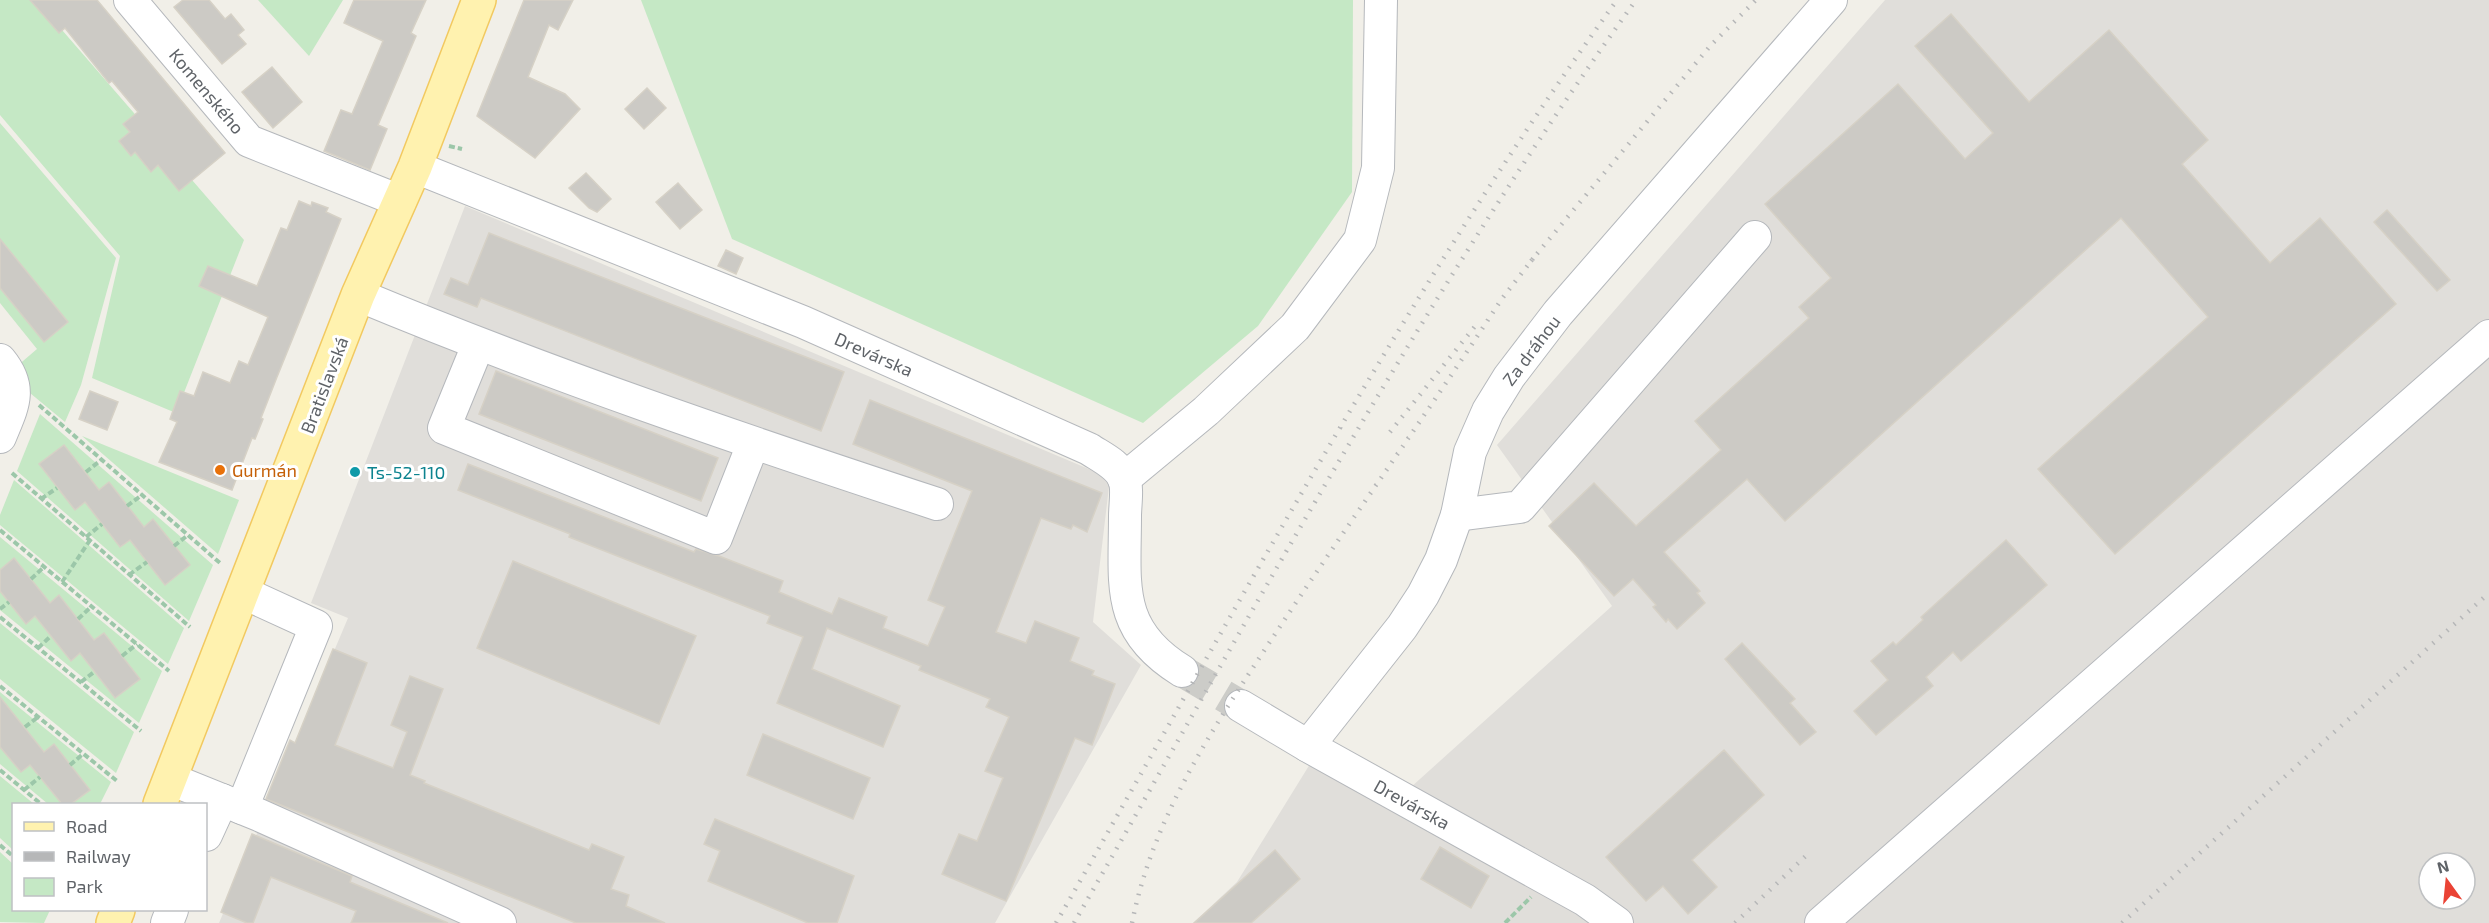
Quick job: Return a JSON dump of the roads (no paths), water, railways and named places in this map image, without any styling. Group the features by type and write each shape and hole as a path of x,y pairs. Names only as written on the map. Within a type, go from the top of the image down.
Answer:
{"main road":[{"name":"Bratislavská","path":"165,792 358,295 415,167 479,0"}],"street":[{"name":"Komenského","path":"130,0 249,141 400,201"},
{"path":"1182,671 1163,659 1142,638 1129,613 1125,590 1124,479 1206,411 1295,327 1360,240 1378,168 1381,0"},
{"name":"Za dráhou","path":"1308,747 1402,627 1423,595 1441,560 1457,515 1470,452 1488,411 1509,377 1558,313 1831,0"},
{"name":"Drevárska","path":"415,167 803,322 1089,449 1111,463 1124,479"},
{"path":"1457,515 1520,507 1755,237"},
{"path":"358,295 478,345 753,444 937,504"},
{"path":"1821,923 2489,336"},
{"path":"478,345 444,428 716,538 753,444"},
{"path":"0,360 13,380 16,397 0,437"},
{"path":"207,834 232,804 316,626 244,593"},
{"name":"Drevárska","path":"1241,706 1308,747 1585,900 1617,923"},
{"path":"165,792 232,804 500,923"}],"tunnel":[{"path":"1182,671 1241,706"}],"railway":[{"path":"1056,923 1324,454 1394,338 1540,111 1617,0"},
{"path":"1074,923 1275,571 1413,339 1484,224 1636,0"},
{"path":"1531,261 1711,45 1756,0"},
{"path":"1132,923 1142,882 1156,843 1172,805 1211,733 1279,628 1501,300 1535,256"},
{"path":"1390,432 1476,325"},
{"path":"2122,923 2489,593"},
{"path":"1735,923 1810,852"}],"place":[{"name":"Gurmán","path":"220,470"},
{"name":"Ts-52-110","path":"355,472"}]}
